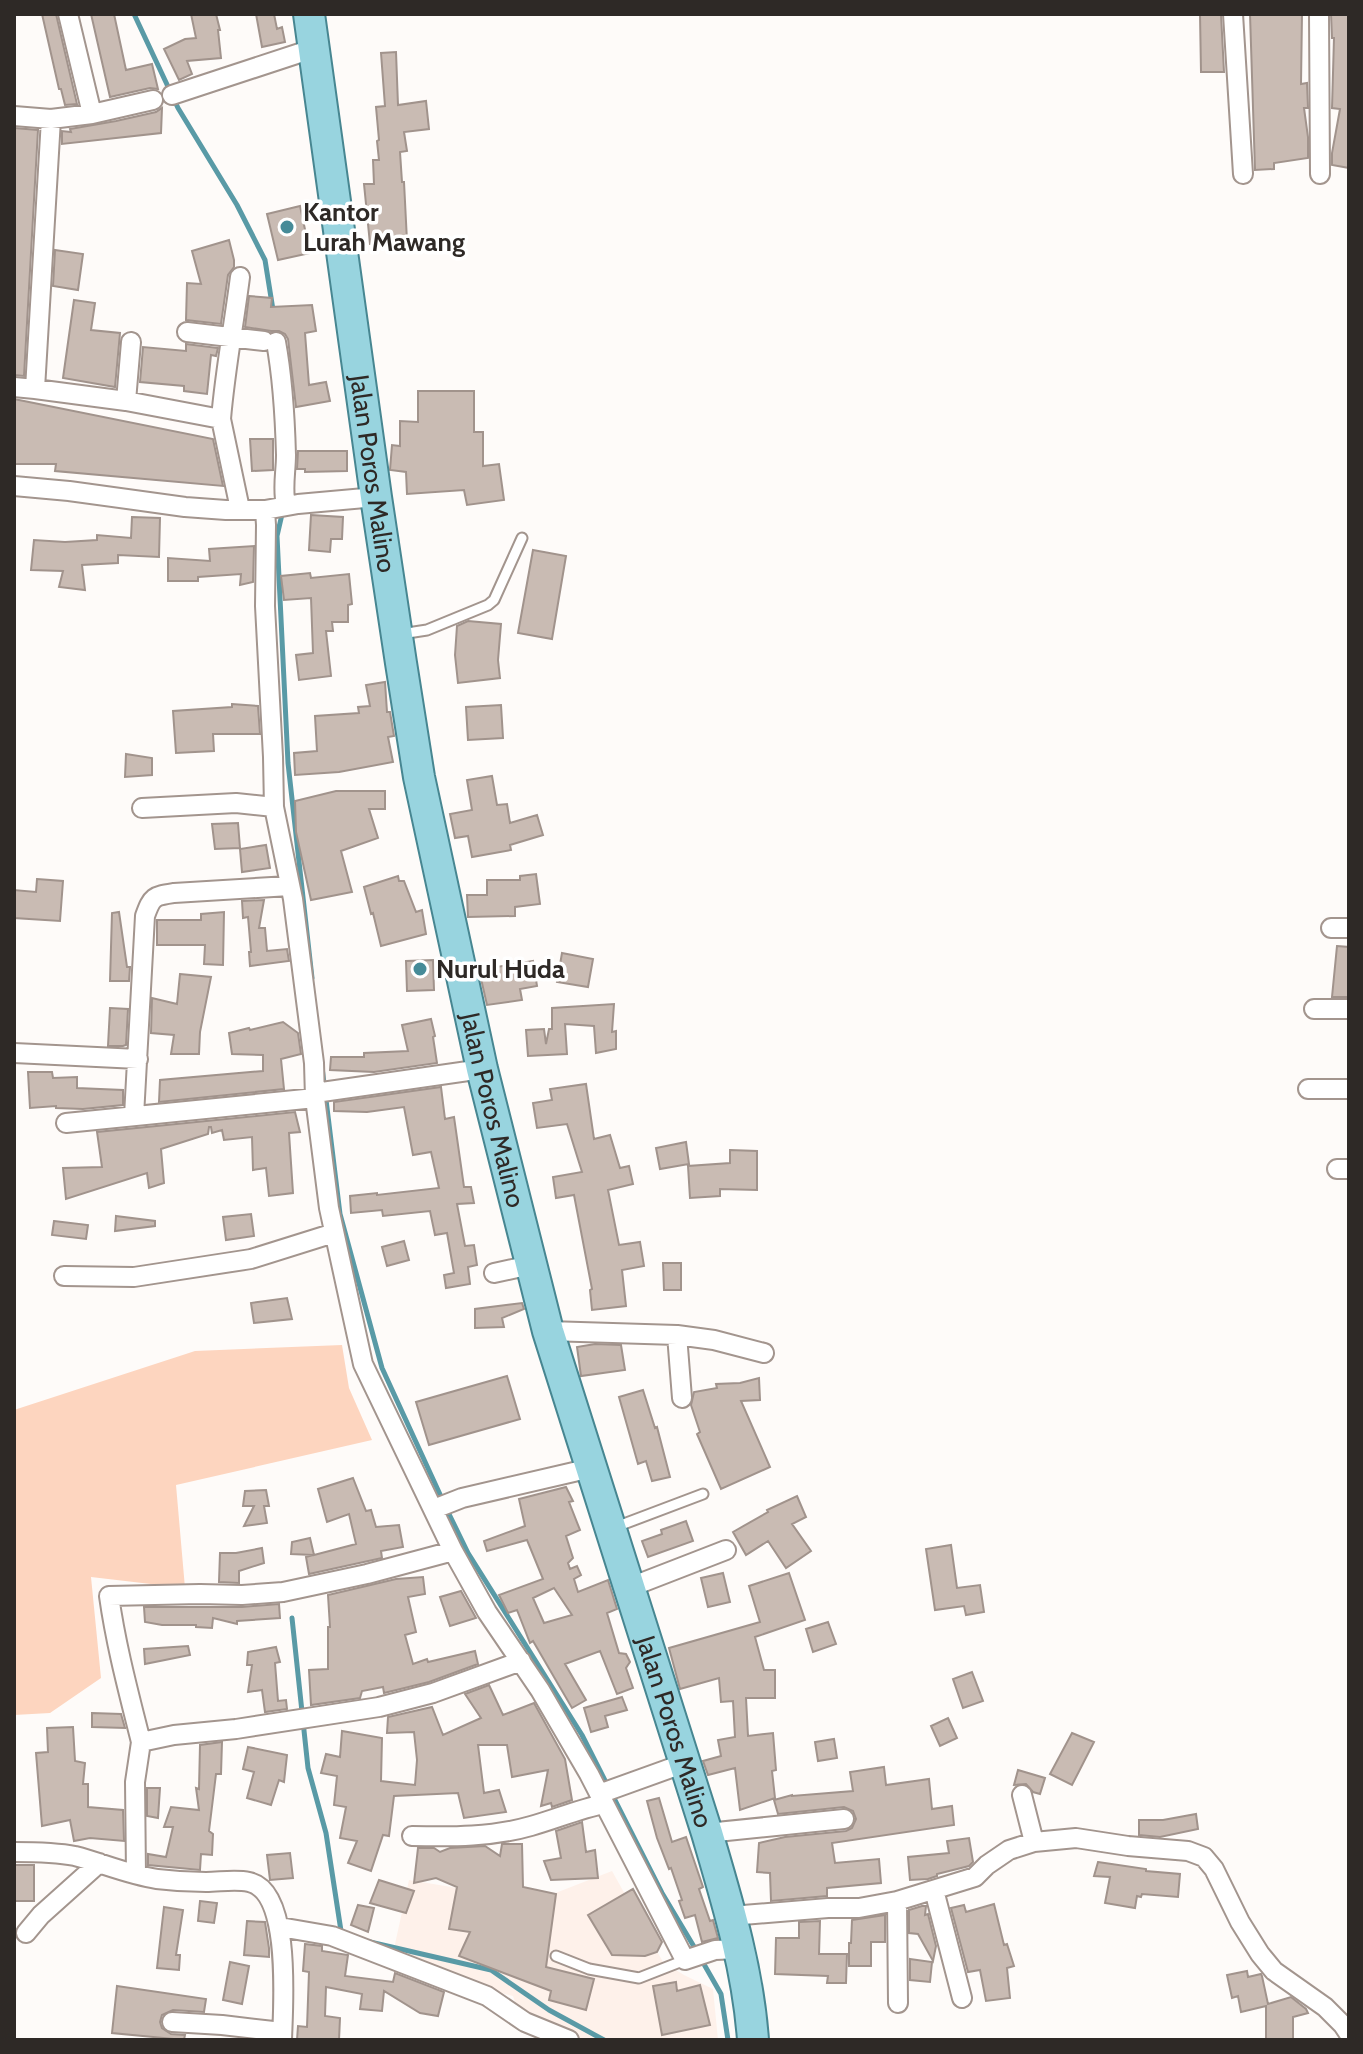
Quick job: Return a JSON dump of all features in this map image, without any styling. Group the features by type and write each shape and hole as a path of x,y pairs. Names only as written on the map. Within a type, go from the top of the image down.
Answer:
{"main road":[{"name":"Jalan Poros Malino","path":"309,14 376,497 419,777 482,1069 548,1331 731,1916 727,1950 750,2004 753,2040"}],"street":[{"path":"68,14 92,114"},
{"path":"1233,14 1243,174"},
{"path":"1319,14 1320,174"},
{"path":"172,95 315,48"},
{"path":"14,116 51,119 92,114 153,100"},
{"path":"35,389 51,119"},
{"path":"240,277 221,419 240,509"},
{"path":"187,332 270,342 282,385 286,458 284,495 266,525 265,606 274,807 289,886 314,1063 329,1208 363,1364 438,1507 453,1551 487,1612 540,1690 688,1959 727,1950"},
{"path":"126,401 131,342"},
{"path":"14,387 126,401 221,419"},
{"path":"14,486 185,507 240,509 376,497"},
{"path":"142,808 236,803 274,807"},
{"path":"134,1116 145,916 150,902 156,896 174,893 289,886"},
{"path":"1314,1009 1349,1009"},
{"path":"14,1053 138,1059"},
{"path":"66,1123 315,1095 482,1069"},
{"path":"1308,1089 1349,1089"},
{"path":"64,1276 134,1277 251,1259 334,1233"},
{"path":"494,1273 531,1265"},
{"path":"548,1331 677,1335 714,1340 764,1353"},
{"path":"677,1335 682,1398"},
{"path":"438,1507 462,1498 591,1468"},
{"path":"628,1588 726,1550"},
{"path":"136,1874 135,1782 141,1742 120,1658 109,1596 283,1592 453,1551"},
{"path":"141,1742 379,1707 433,1693 521,1661"},
{"path":"412,1836 487,1834 529,1826 582,1809 685,1763"},
{"path":"1022,1795 1034,1842"},
{"path":"707,1833 844,1819"},
{"path":"731,1916 859,1908 897,1901 975,1877 1009,1850 1034,1842 1076,1838 1188,1851 1204,1857 1224,1886 1240,1922 1274,1971 1325,2007 1349,2034"},
{"path":"14,1852 73,1856 156,1878 258,1884 280,1927 283,1959 282,2036 222,2025 172,2022"},
{"path":"26,1933 41,1915 99,1863"},
{"path":"934,1890 962,1998"},
{"path":"897,1901 898,2003"},
{"path":"280,1927 332,1936 487,1996 525,2022 569,2040"}],"lane":[{"path":"398,635 427,630 488,605 494,600 522,538"},
{"path":"610,1529 703,1494"},
{"path":"556,1956 589,1969 639,1978 688,1959"}],"shaded area":[{"path":"342,1345 349,1388 372,1440 176,1485 185,1588 91,1577 101,1678 50,1713 14,1715 14,1410 195,1351"},
{"path":"612,1871 663,1962 713,1989 718,2040 579,2040 519,2014 513,1996 390,1967 409,1880 535,1901"}],"building":[{"path":"42,14 56,14 77,104 65,105"},
{"path":"91,14 114,14 126,70 152,64 158,89 110,97"},
{"path":"191,14 216,14 221,58 187,61 192,74 179,80 164,49 185,39 196,38"},
{"path":"256,14 274,14 277,29 282,27 285,42 262,47"},
{"path":"1200,14 1221,14 1224,72 1201,72"},
{"path":"1250,14 1302,14 1301,84 1307,83 1308,108 1304,108 1308,158 1274,163 1274,169 1255,170"},
{"path":"1331,14 1349,14 1349,168 1332,165 1340,109 1332,108 1334,38"},
{"path":"396,52 398,105 426,101 429,129 404,132 407,151 400,152 407,241 370,244 364,184 374,184 373,160 379,160 376,107 385,106 381,53"},
{"path":"162,108 161,133 62,144 62,131 71,132 70,129 156,112"},
{"path":"14,128 38,130 24,376 14,375"},
{"name":"Kantor Lurah Mawang","path":"300,206 310,253 278,260 267,214"},
{"path":"229,240 234,267 228,275 221,324 186,320 187,283 201,284 192,251"},
{"path":"55,250 83,254 78,290 53,286"},
{"path":"249,296 272,298 271,307 312,305 316,331 305,333 309,385 326,382 330,401 296,407 288,339 279,331 245,327"},
{"path":"74,300 95,303 91,330 120,333 115,387 63,378"},
{"path":"186,344 218,348 216,356 211,355 207,394 184,391 184,386 140,382 143,347 186,351"},
{"path":"418,391 474,391 474,432 483,432 483,466 499,464 504,500 467,505 464,490 407,494 406,472 390,470 392,445 400,446 400,421 418,422"},
{"path":"14,399 213,439 223,486 55,471 56,464 14,464"},
{"path":"250,439 273,439 273,470 252,471"},
{"path":"298,451 347,451 347,471 305,472 305,469 297,469"},
{"path":"311,515 343,517 342,539 331,539 330,552 309,550"},
{"path":"132,517 160,518 159,557 118,555 118,563 82,565 85,590 59,587 63,571 31,570 34,540 97,540 97,535 131,538"},
{"path":"254,546 253,582 240,585 241,574 198,577 198,581 168,581 168,558 210,561 209,549"},
{"path":"533,550 566,556 552,639 518,633"},
{"path":"310,573 311,578 349,574 352,604 348,605 348,622 332,622 333,631 326,631 331,676 299,680 296,655 313,653 311,598 284,600 281,576"},
{"path":"468,621 501,624 500,678 458,683 455,655 457,626"},
{"path":"385,682 387,712 390,712 394,736 388,737 393,762 339,772 295,775 294,753 317,751 315,716 359,713 358,707 370,706 366,685"},
{"path":"232,704 258,706 260,734 213,734 214,751 176,753 173,711 232,707"},
{"path":"501,705 503,738 468,740 466,707"},
{"path":"126,754 152,758 152,775 125,777"},
{"path":"492,776 497,805 507,804 510,823 537,815 543,835 510,845 511,850 472,857 468,836 455,838 450,814 472,810 467,780"},
{"path":"336,791 385,791 385,809 369,809 378,838 341,851 352,892 311,900 296,832 295,801"},
{"path":"238,823 240,848 215,849 212,824"},
{"path":"266,845 270,868 242,872 240,849"},
{"path":"536,874 540,904 515,907 515,916 468,917 467,895 487,895 487,880 520,880 520,876"},
{"path":"398,876 399,881 404,881 416,912 422,910 426,934 381,946 364,887"},
{"path":"37,879 63,881 60,921 14,918 14,890 36,892"},
{"path":"264,900 259,928 265,928 267,951 287,949 289,961 250,966 248,917 243,918 242,901"},
{"path":"119,912 127,967 130,967 129,981 110,981 112,913"},
{"path":"224,912 223,965 204,964 205,945 157,945 157,920 201,920 201,914"},
{"path":"1337,946 1349,947 1349,997 1332,997"},
{"path":"562,953 593,959 588,987 557,982"},
{"name":"Nurul Huda","path":"433,960 434,990 407,991 406,961"},
{"path":"533,961 537,986 520,989 522,1000 487,1005 479,970"},
{"path":"180,974 211,977 199,1054 171,1054 174,1035 151,1033 152,998 177,1004"},
{"path":"614,1004 612,1032 616,1031 616,1049 596,1053 594,1026 565,1024 567,1054 528,1056 526,1030 544,1029 546,1044 549,1029 552,1029 552,1008"},
{"path":"110,1008 128,1009 126,1045 108,1046"},
{"path":"431,1019 437,1063 374,1072 330,1070 331,1057 364,1057 364,1053 408,1051 402,1025"},
{"path":"283,1022 298,1033 301,1054 281,1059 284,1089 159,1102 160,1080 263,1071 263,1055 232,1054 229,1033"},
{"path":"28,1072 52,1072 53,1078 77,1077 77,1088 123,1090 123,1105 83,1109 56,1106 30,1108"},
{"path":"586,1084 594,1139 610,1135 620,1168 629,1166 633,1184 608,1190 619,1245 640,1242 644,1266 622,1270 626,1306 592,1310 592,1289 574,1195 556,1198 553,1177 582,1172 567,1124 537,1128 533,1103 552,1100 550,1089"},
{"path":"441,1087 445,1119 454,1117 464,1187 471,1187 474,1203 457,1204 465,1246 474,1245 477,1265 468,1267 470,1284 446,1288 444,1275 454,1273 447,1233 435,1235 430,1211 383,1216 382,1210 351,1213 350,1196 439,1188 431,1152 413,1155 404,1107 367,1112 334,1111 334,1102"},
{"path":"295,1112 300,1132 289,1133 293,1193 269,1196 266,1168 253,1170 252,1137 224,1140 222,1130 212,1133 209,1127 208,1134 161,1149 164,1183 149,1188 147,1173 66,1199 63,1168 102,1167 97,1132"},
{"path":"686,1142 689,1164 660,1169 656,1148"},
{"path":"730,1150 757,1151 757,1190 720,1189 720,1196 690,1198 688,1166 730,1163"},
{"path":"251,1214 254,1236 226,1240 223,1217"},
{"path":"116,1216 155,1221 155,1226 115,1231"},
{"path":"54,1221 88,1225 86,1239 52,1235"},
{"path":"404,1241 409,1260 387,1266 382,1247"},
{"path":"663,1263 681,1263 681,1290 664,1290"},
{"path":"287,1298 292,1319 254,1323 251,1303"},
{"path":"522,1303 524,1309 502,1318 504,1327 475,1328 475,1309"},
{"path":"621,1345 625,1370 581,1376 577,1347"},
{"path":"507,1376 520,1419 429,1445 416,1402"},
{"path":"759,1378 760,1400 741,1401 770,1467 721,1489 697,1434 700,1432 691,1405 694,1392 717,1388 716,1384"},
{"path":"643,1390 657,1427 670,1477 652,1481 646,1461 638,1464 619,1397"},
{"path":"353,1478 366,1511 371,1510 376,1527 399,1525 403,1547 381,1551 382,1558 309,1574 306,1557 313,1555 291,1554 292,1542 310,1538 314,1555 356,1544 349,1514 327,1522 318,1489"},
{"path":"566,1487 580,1530 566,1536 573,1558 568,1563 570,1569 577,1566 581,1575 574,1579 578,1592 608,1580 617,1609 607,1613 619,1653 626,1654 630,1662 626,1668 633,1688 617,1694 600,1651 565,1664 586,1700 572,1708 533,1641 530,1643 517,1610 508,1613 499,1595 543,1579 527,1540 487,1551 484,1541 525,1526 519,1499","holes":["554,1588 572,1615 544,1623 533,1598"]},
{"path":"266,1490 269,1506 264,1506 267,1523 244,1526 254,1506 243,1506 245,1491"},
{"path":"797,1496 806,1517 792,1524 811,1551 786,1568 768,1541 746,1555 733,1532 767,1510"},
{"path":"686,1521 693,1541 648,1557 642,1541"},
{"path":"951,1545 957,1588 980,1585 984,1612 966,1615 964,1606 935,1610 926,1549"},
{"path":"262,1548 264,1563 239,1571 239,1583 219,1582 220,1553"},
{"path":"723,1573 730,1602 708,1607 701,1578"},
{"path":"789,1573 805,1620 755,1637 764,1670 775,1670 775,1698 746,1698 748,1736 773,1733 775,1798 740,1810 735,1768 708,1775 703,1761 721,1756 718,1740 735,1737 733,1701 721,1702 719,1678 680,1689 669,1648 760,1622 749,1586"},
{"path":"423,1577 425,1594 408,1597 416,1632 405,1635 413,1664 475,1651 478,1664 429,1682 384,1693 383,1687 362,1691 360,1698 311,1705 309,1670 328,1669 328,1595 396,1579"},
{"path":"461,1591 476,1618 450,1626 440,1597"},
{"path":"279,1604 280,1618 237,1621 237,1624 213,1618 212,1628 145,1622 144,1607"},
{"path":"828,1622 836,1644 813,1652 806,1629"},
{"path":"188,1646 190,1655 145,1664 144,1649"},
{"path":"276,1647 280,1662 275,1663 278,1701 286,1700 287,1709 265,1712 262,1690 248,1692 252,1665 247,1665 248,1652"},
{"path":"972,1672 983,1701 963,1708 953,1679"},
{"path":"489,1685 503,1715 534,1703 565,1759 572,1800 552,1807 551,1803 541,1806 548,1770 512,1777 507,1745 478,1745 484,1793 499,1790 506,1812 464,1818 458,1793 394,1796 389,1836 383,1835 371,1871 348,1863 357,1841 340,1838 346,1807 334,1805 337,1776 321,1773 326,1754 340,1757 342,1731 382,1738 381,1781 415,1785 417,1760 414,1732 387,1733 388,1717 432,1707 443,1735 481,1718 465,1694"},
{"path":"622,1697 627,1710 605,1716 608,1727 591,1732 584,1708"},
{"path":"92,1713 121,1714 125,1728 92,1727"},
{"path":"948,1718 957,1738 940,1746 931,1726"},
{"path":"73,1727 75,1761 85,1763 83,1784 88,1784 88,1807 123,1810 124,1841 90,1838 74,1841 70,1820 42,1826 36,1753 48,1752 47,1728"},
{"path":"1072,1733 1094,1742 1072,1785 1050,1774"},
{"path":"834,1739 837,1758 818,1761 815,1742"},
{"path":"222,1742 221,1774 216,1774 209,1831 213,1834 212,1855 201,1854 200,1870 148,1865 148,1854 166,1857 173,1827 164,1827 171,1807 199,1810 196,1788 199,1789 200,1745"},
{"path":"248,1747 287,1755 284,1782 279,1780 271,1805 247,1798 254,1772 243,1769"},
{"path":"884,1767 886,1785 929,1779 932,1809 952,1806 954,1825 832,1843 835,1863 879,1859 881,1883 827,1888 827,1896 771,1901 770,1873 757,1872 759,1843 846,1831 852,1828 856,1819 853,1811 844,1807 778,1814 774,1800 792,1795 853,1791 850,1772"},
{"path":"1018,1770 1045,1778 1040,1794 1033,1792 1026,1784 1014,1785"},
{"path":"147,1788 160,1788 158,1818 147,1816"},
{"path":"659,1798 672,1842 686,1837 703,1887 699,1889 718,1938 702,1942 695,1915 685,1918 679,1901 682,1900 657,1838 647,1801"},
{"path":"1196,1814 1198,1829 1160,1837 1139,1835 1139,1820 1163,1820"},
{"path":"582,1822 586,1852 595,1850 598,1878 551,1880 544,1861 561,1858 556,1831"},
{"path":"969,1838 973,1862 969,1866 928,1879 910,1880 908,1857 949,1853 947,1841"},
{"path":"502,1844 522,1844 523,1887 556,1894 546,1967 594,1979 586,2010 549,2000 551,1991 459,1956 470,1932 449,1929 457,1887 436,1878 414,1883 418,1848 434,1848 440,1852 450,1848 485,1846 500,1856"},
{"path":"290,1853 293,1878 270,1880 267,1855"},
{"path":"1098,1862 1180,1874 1178,1897 1142,1894 1141,1897 1137,1896 1135,1908 1105,1903 1110,1877 1094,1876"},
{"path":"15,1865 34,1865 34,1901 15,1901"},
{"path":"379,1880 414,1891 406,1913 370,1903"},
{"path":"633,1889 662,1942 657,1952 645,1956 612,1955 588,1915"},
{"path":"200,1901 217,1903 214,1923 198,1921"},
{"path":"994,1904 1004,1945 1007,1944 1014,1966 1007,1968 1010,1998 986,2001 980,1970 968,1972 951,1908 964,1905 966,1912"},
{"path":"358,1905 374,1908 368,1932 351,1925"},
{"path":"926,1906 925,1915 928,1914 936,1946 933,1961 918,1934 909,1933 909,1910"},
{"path":"164,1907 183,1910 176,1955 180,1955 179,1970 157,1968"},
{"path":"885,1915 885,1942 871,1942 871,1966 849,1966 852,1920"},
{"path":"247,1921 265,1922 269,1957 244,1955"},
{"path":"820,1921 819,1954 847,1954 846,1983 827,1983 828,1976 775,1974 776,1938 799,1938 799,1922"},
{"path":"305,1944 322,1946 322,1951 348,1955 345,1976 393,1982 395,1973 444,1992 438,2016 420,2013 384,1991 382,2011 360,2009 362,1994 326,1987 325,2016 340,2018 339,2040 297,2040 298,2026 307,2027 309,1972 303,1971"},
{"path":"910,1959 932,1962 930,1982 910,1980"},
{"path":"230,1962 249,1966 242,2004 223,2000"},
{"path":"1247,1971 1248,1977 1261,1974 1268,2004 1291,1997 1306,2009 1308,2013 1293,2017 1293,2040 1266,2040 1266,2006 1241,2012 1238,1996 1232,1998 1227,1975"},
{"path":"676,1982 677,1991 700,1985 710,2025 662,2035 653,1986"},
{"path":"117,1986 206,1999 204,2012 173,2010 162,2015 162,2028 171,2034 185,2035 184,2040 112,2033"}],"waterway":[{"path":"134,14 178,108 237,205 265,260 273,310"},
{"path":"283,510 277,536 288,763 312,978"},
{"path":"322,1067 340,1214 382,1368 443,1501"},
{"path":"447,1510 468,1553 582,1735 662,1893 696,1950"},
{"path":"292,1618 308,1768 326,1833 341,1931 346,1933"},
{"path":"370,1942 491,1970 549,2010 604,2040"},
{"path":"701,1959 721,1994 728,2040"}],"place":[{"name":"Kantor Lurah Mawang","path":"287,227"},
{"name":"Nurul Huda","path":"420,969"}]}
